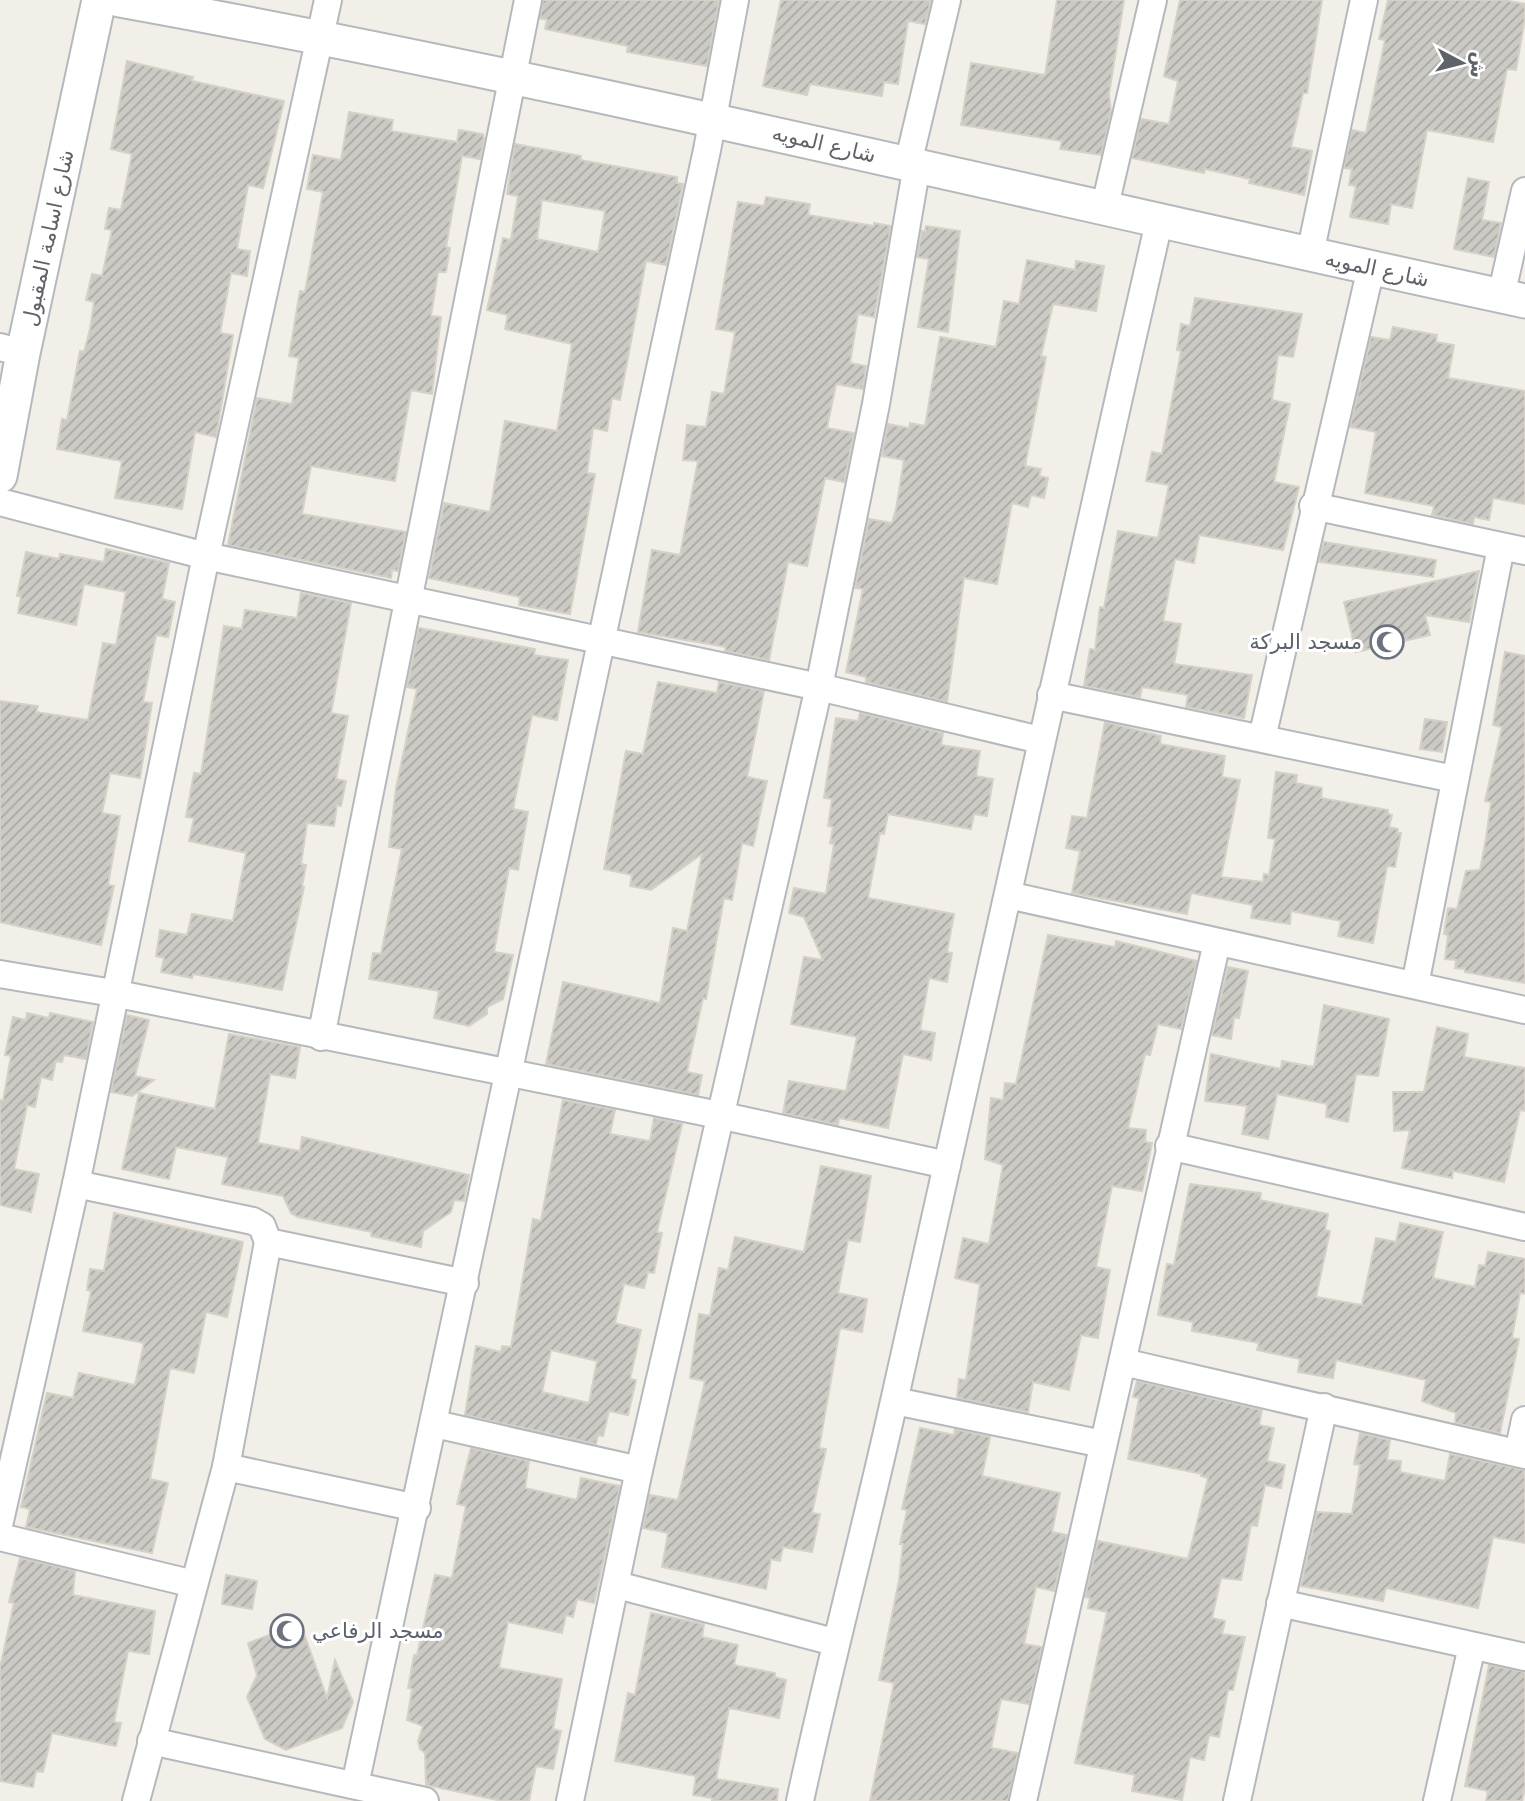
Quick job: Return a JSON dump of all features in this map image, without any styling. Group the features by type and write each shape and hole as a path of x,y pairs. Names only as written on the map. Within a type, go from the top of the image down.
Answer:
{"street":[{"name":"شارع اسامة المقبول","path":"0,476 11,350 99,0"},
{"name":"شارع المويه","path":"120,0 320,36 513,75 1159,222 1513,298"},
{"path":"0,1521 7,1447 76,1184 113,993 206,556 328,0"},
{"path":"321,1037 528,0"},
{"path":"355,1785 417,1508 713,119 735,0"},
{"path":"570,1801 639,1470 819,687 876,404 913,164 947,0"},
{"path":"1104,209 1153,0"},
{"path":"1310,254 1364,0"},
{"path":"1513,298 1525,191"},
{"path":"800,1801 834,1642 895,1401 1040,740 1159,222"},
{"path":"1262,738 1313,506 1371,268"},
{"path":"0,502 206,556 819,687 1040,740"},
{"path":"1313,506 1513,549 1454,779 1415,985"},
{"path":"1051,695 1454,779"},
{"path":"1008,895 1525,1010"},
{"path":"1024,1801 1169,1146 1217,942"},
{"path":"0,974 113,993 719,1115 947,1164"},
{"path":"1169,1146 1525,1227"},
{"path":"76,1184 253,1221 262,1226 268,1242 226,1467 136,1801"},
{"path":"268,1242 465,1283"},
{"path":"1123,1362 1521,1454 1525,1420"},
{"path":"895,1401 1103,1444"},
{"path":"1237,1801 1324,1407"},
{"path":"435,1424 639,1470"},
{"path":"226,1467 417,1508"},
{"path":"0,1537 194,1584"},
{"path":"617,1585 834,1642"},
{"path":"1280,1603 1525,1657"},
{"path":"1437,1801 1472,1646"},
{"path":"151,1741 425,1801"}],"building":[{"path":"543,0 719,0 707,66 627,52 628,46 545,29 547,20 540,18"},
{"path":"781,0 931,0 925,24 908,21 898,84 884,82 882,96 810,84 807,95 763,86"},
{"path":"1057,0 1124,0 1109,94 1111,112 1101,155 1060,149 1062,141 961,125 971,63 1045,75"},
{"path":"1180,0 1322,0 1307,93 1303,93 1291,147 1312,151 1304,195 1249,183 1250,179 1205,169 1204,173 1132,158 1141,119 1169,124 1178,81 1164,76"},
{"path":"1388,0 1503,0 1525,4 1525,18 1516,70 1507,69 1493,142 1427,130 1412,208 1391,204 1388,224 1350,217 1356,186 1349,185 1352,169 1344,168 1352,130 1366,133 1385,40 1379,39"},
{"path":"127,61 193,77 192,81 284,101 263,188 248,185 237,249 250,251 247,276 231,273 220,333 233,335 216,437 195,432 182,509 115,498 122,461 57,449 62,419 67,420 80,351 84,352 90,329 94,302 86,300 92,274 102,276 112,230 105,229 109,208 121,210 132,154 111,149"},
{"path":"349,112 393,120 391,131 457,142 459,130 483,134 484,139 480,159 462,156 446,247 450,248 446,272 438,272 431,316 441,317 432,394 411,390 395,481 311,466 302,514 406,532 398,571 392,570 391,578 228,545 257,398 292,404 299,358 289,356 300,291 305,292 323,192 307,189 313,155 341,160"},
{"path":"515,144 581,156 580,160 677,177 677,183 683,184 666,265 646,261 620,400 612,398 607,431 593,428 587,473 595,474 570,614 519,605 520,597 429,578 444,503 490,512 505,421 557,431 572,344 505,329 508,315 487,310 503,238 511,240 518,196 507,194","holes":["542,200 605,211 598,252 537,239"]},
{"path":"1468,178 1489,182 1482,220 1501,223 1494,257 1454,249"},
{"path":"766,197 810,204 808,215 874,226 874,223 891,226 874,317 858,314 850,363 866,366 863,389 836,384 827,428 854,433 844,482 825,478 807,566 788,562 769,660 725,651 726,647 638,632 652,550 680,555 698,461 683,460 687,425 706,427 712,392 724,394 735,332 716,329 738,202 764,206"},
{"path":"926,226 960,231 948,332 918,327 929,259 917,257 922,231 925,232"},
{"path":"1027,260 1075,270 1076,261 1104,266 1096,311 1053,304 1041,356 1046,357 1025,466 1041,469 1039,476 1048,478 1044,498 1031,495 1028,507 1012,503 997,584 964,578 947,702 866,682 866,677 846,672 863,589 855,588 869,519 892,523 896,509 904,460 882,456 888,424 909,428 910,423 925,426 940,337 996,347 1004,301 1019,304"},
{"path":"1195,298 1302,314 1293,357 1278,355 1272,400 1290,404 1274,482 1299,487 1283,550 1199,535 1194,563 1175,559 1163,621 1181,624 1174,664 1252,675 1244,718 1186,707 1188,695 1142,687 1140,697 1084,686 1090,649 1095,650 1100,607 1104,608 1118,531 1158,538 1169,485 1146,481 1152,452 1162,454 1181,351 1177,350 1181,324 1190,326"},
{"path":"1393,327 1437,335 1436,342 1454,345 1448,378 1525,391 1525,504 1493,498 1489,520 1474,517 1473,524 1432,515 1434,506 1365,493 1376,432 1350,427 1371,337 1390,340"},
{"path":"1324,542 1436,560 1433,577 1319,562"},
{"path":"106,549 169,563 162,599 175,602 168,637 156,635 143,702 152,703 140,778 110,773 102,813 120,816 108,885 114,886 101,945 0,922 0,701 38,706 36,712 88,720 103,643 116,645 126,592 84,584 76,625 18,613 21,596 17,596 26,552 59,559 60,554 104,562"},
{"path":"1479,571 1469,622 1425,615 1430,635 1356,652 1344,602"},
{"path":"301,593 351,603 331,713 348,716 336,779 346,781 341,806 337,805 334,826 307,823 301,864 306,865 304,887 282,990 193,974 192,978 161,972 164,958 156,956 160,930 187,935 192,914 233,921 246,853 189,841 194,818 186,817 194,773 201,774 224,626 242,629 245,610 297,618"},
{"path":"419,628 535,649 534,655 568,660 557,720 532,715 513,809 528,812 518,870 509,868 494,952 513,955 503,999 487,1007 487,1014 469,1026 434,1018 439,991 369,979 373,953 381,954 402,849 389,847 396,788 417,689 407,687"},
{"path":"1505,652 1525,656 1525,983 1465,972 1465,969 1455,968 1456,960 1445,959 1448,935 1444,934 1448,908 1457,909 1466,871 1480,870 1491,802 1485,801 1502,727 1493,725"},
{"path":"658,682 717,693 719,682 764,691 747,777 767,781 753,846 742,843 732,900 724,898 706,999 703,998 687,1072 702,1075 698,1095 546,1064 563,982 660,1003 673,928 687,931 702,854 651,890 630,886 632,875 604,869 626,751 643,754"},
{"path":"860,713 943,733 941,745 980,751 976,776 993,779 987,816 974,814 971,829 888,814 884,834 880,833 868,898 954,914 947,952 952,953 947,982 929,978 920,1030 935,1033 931,1060 903,1054 888,1128 839,1118 838,1125 783,1113 789,1081 846,1091 857,1037 791,1024 804,957 823,960 804,917 789,913 794,888 826,894 834,844 830,843 833,827 828,826 832,799 824,798 836,718 858,721"},
{"path":"1425,719 1447,722 1442,752 1420,749"},
{"path":"1105,722 1161,736 1160,744 1225,756 1222,777 1240,780 1221,877 1263,882 1264,874 1269,875 1275,839 1268,838 1276,772 1297,775 1296,783 1322,788 1321,798 1388,810 1388,814 1392,815 1389,827 1398,829 1397,833 1401,833 1395,867 1387,866 1373,943 1338,936 1341,921 1291,911 1290,924 1251,918 1253,905 1191,893 1187,914 1072,893 1080,851 1066,848 1072,816 1087,818"},
{"path":"1048,935 1115,947 1116,941 1197,961 1181,1029 1158,1024 1150,1055 1145,1054 1128,1128 1146,1130 1145,1142 1152,1143 1142,1191 1112,1186 1096,1267 1110,1270 1098,1338 1081,1335 1069,1390 1033,1382 1028,1412 957,1398 959,1379 966,1380 980,1284 955,1278 963,1238 989,1244 1003,1165 985,1159 991,1098 1003,1100 1005,1083 1016,1084"},
{"path":"1228,967 1248,971 1239,1018 1234,1017 1231,1039 1212,1035"},
{"path":"1324,1005 1389,1019 1378,1076 1356,1074 1348,1122 1326,1117 1327,1104 1277,1094 1268,1139 1242,1134 1247,1106 1205,1101 1211,1054 1281,1069 1282,1061 1314,1067"},
{"path":"27,1013 49,1018 50,1013 93,1022 86,1059 64,1055 62,1062 56,1061 52,1080 41,1077 35,1107 27,1105 14,1169 39,1174 31,1212 0,1205 0,1100 3,1101 11,1056 5,1055 13,1017 26,1020"},
{"path":"127,1015 149,1020 135,1076 154,1080 132,1096 111,1092"},
{"path":"1437,1027 1468,1034 1464,1057 1525,1068 1525,1111 1520,1110 1504,1182 1453,1171 1452,1178 1402,1168 1410,1130 1394,1131 1393,1092 1424,1092"},
{"path":"229,1034 300,1047 295,1078 270,1074 258,1143 300,1151 302,1137 469,1175 464,1201 454,1200 451,1212 423,1231 421,1247 371,1236 372,1232 298,1217 291,1213 283,1196 222,1184 228,1157 176,1147 169,1179 122,1169 139,1093 215,1109"},
{"path":"563,1100 615,1110 610,1134 650,1141 654,1118 682,1124 657,1232 662,1233 654,1273 648,1272 644,1288 624,1284 615,1323 641,1330 630,1379 636,1380 628,1415 609,1411 603,1436 598,1435 596,1444 465,1415 476,1346 501,1352 502,1346 511,1347 533,1219 541,1221","holes":["551,1350 597,1361 589,1403 542,1392"]},
{"path":"821,1166 871,1176 860,1242 848,1240 838,1293 867,1299 862,1332 840,1328 819,1448 826,1449 812,1513 820,1514 812,1552 783,1547 780,1561 771,1559 766,1589 662,1567 668,1533 643,1528 650,1495 678,1500 705,1381 690,1378 699,1314 710,1316 719,1268 728,1270 735,1237 804,1252"},
{"path":"1190,1184 1261,1193 1260,1200 1328,1214 1325,1230 1330,1231 1316,1297 1362,1305 1376,1238 1396,1242 1400,1223 1443,1232 1433,1278 1475,1287 1479,1265 1485,1266 1488,1252 1525,1259 1525,1294 1520,1293 1512,1338 1519,1339 1500,1433 1455,1423 1456,1413 1422,1401 1426,1380 1336,1360 1333,1378 1298,1372 1300,1359 1257,1350 1259,1343 1192,1331 1193,1322 1158,1315 1167,1264 1174,1265"},
{"path":"114,1213 243,1242 227,1317 206,1312 194,1373 170,1368 150,1479 168,1483 152,1553 26,1527 30,1509 21,1507 47,1393 73,1398 79,1373 135,1385 144,1343 83,1331 91,1291 87,1290 90,1269 104,1271"},
{"path":"1137,1381 1262,1410 1259,1425 1274,1428 1267,1461 1285,1465 1281,1488 1265,1485 1257,1526 1251,1525 1241,1580 1221,1578 1212,1618 1225,1621 1222,1634 1245,1637 1233,1690 1228,1690 1219,1737 1209,1735 1204,1760 1190,1757 1182,1800 1132,1791 1135,1775 1075,1763 1107,1612 1088,1608 1090,1598 1085,1597 1098,1541 1188,1559 1208,1478 1201,1476 1202,1474 1128,1459 1139,1398 1133,1397"},
{"path":"920,1428 954,1435 955,1429 990,1437 982,1476 1060,1493 1052,1532 1067,1535 1054,1591 1036,1587 1024,1644 1042,1647 1029,1704 1001,1699 991,1748 1018,1753 1008,1801 870,1801 894,1683 879,1680 899,1580 903,1544 900,1544 907,1510 902,1509"},
{"path":"1360,1433 1390,1440 1387,1460 1401,1461 1400,1472 1445,1481 1450,1454 1525,1470 1525,1543 1493,1537 1478,1608 1386,1588 1383,1601 1301,1586 1317,1512 1352,1514 1360,1465 1354,1464"},
{"path":"471,1448 529,1461 525,1488 577,1500 581,1478 620,1486 594,1603 577,1599 573,1617 566,1615 562,1633 508,1622 499,1668 562,1679 553,1729 561,1731 553,1769 536,1766 529,1801 502,1801 426,1785 425,1753 420,1749 418,1741 423,1726 407,1720 412,1689 408,1688 414,1655 417,1655 435,1575 452,1578 466,1506 457,1504"},
{"path":"20,1558 75,1571 73,1595 155,1611 149,1654 128,1651 114,1722 121,1723 116,1746 52,1733 43,1772 36,1771 33,1787 0,1781 0,1668 14,1603 9,1602"},
{"path":"226,1575 257,1581 252,1609 222,1604"},
{"path":"651,1613 704,1624 702,1637 738,1645 734,1665 775,1673 775,1677 786,1680 779,1718 729,1708 716,1779 778,1789 777,1801 712,1801 712,1798 693,1795 696,1776 615,1761 628,1693 635,1695"},
{"path":"303,1631 327,1698 335,1660 353,1702 342,1728 286,1750 265,1739 247,1697 257,1675 248,1643 277,1632 280,1639"},
{"path":"1489,1665 1525,1672 1525,1788 1522,1801 1486,1801 1488,1791 1465,1786"}],"place":[{"name":"مسجد البركة","path":"1387,642"},
{"name":"مسجد الرفاعي","path":"287,1631"}]}
